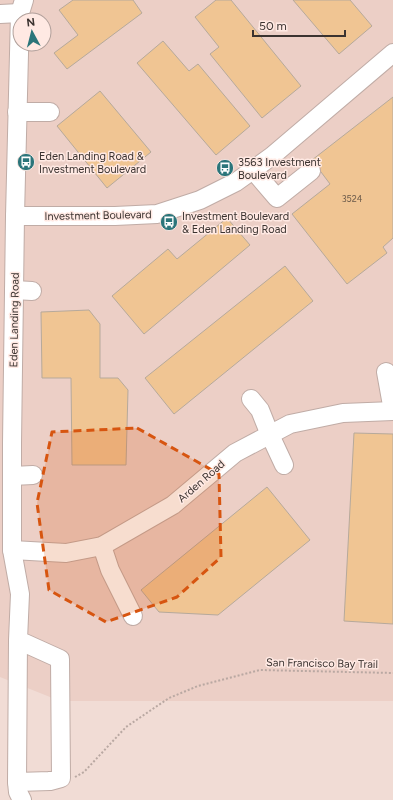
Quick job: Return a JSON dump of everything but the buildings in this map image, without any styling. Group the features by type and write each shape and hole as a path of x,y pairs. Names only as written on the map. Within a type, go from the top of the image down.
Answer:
{"street":[{"path":"0,14 22,7"},
{"name":"Eden Landing Road","path":"22,7 17,112 15,216 9,301 6,443 12,476 12,550 8,576 20,594 18,640 17,782 18,792 22,800"},
{"name":"Investment Boulevard","path":"15,216 115,216 157,214 200,200 236,182 272,156 393,54"},
{"path":"17,112 50,112"},
{"path":"253,170 276,198 311,171"},
{"path":"9,301 32,291"},
{"path":"386,372 393,411"},
{"path":"251,399 260,410 284,465"},
{"name":"Arden Road","path":"12,550 66,553 102,546 173,506 235,453 290,424 342,413 393,411"},
{"path":"12,476 33,475"},
{"path":"102,546 110,570 133,616"},
{"path":"17,782 50,781 61,778 60,659 18,640"}],"path":[{"name":"San Francisco Bay Trail","path":"72,779 84,772 126,727 169,698 198,686 260,670 393,673"}],"highlighted area":[{"path":"137,428 219,474 221,557 177,597 106,622 49,590 37,503 52,432"}],"shaded area":[{"path":"0,0 393,0 393,701 60,701 0,677"}],"place":[{"name":"Eden Landing Road & Investment Boulevard","path":"26,162"},
{"name":"3563 Investment Boulevard","path":"225,168"},
{"name":"Investment Boulevard & Eden Landing Road","path":"169,222"}]}
